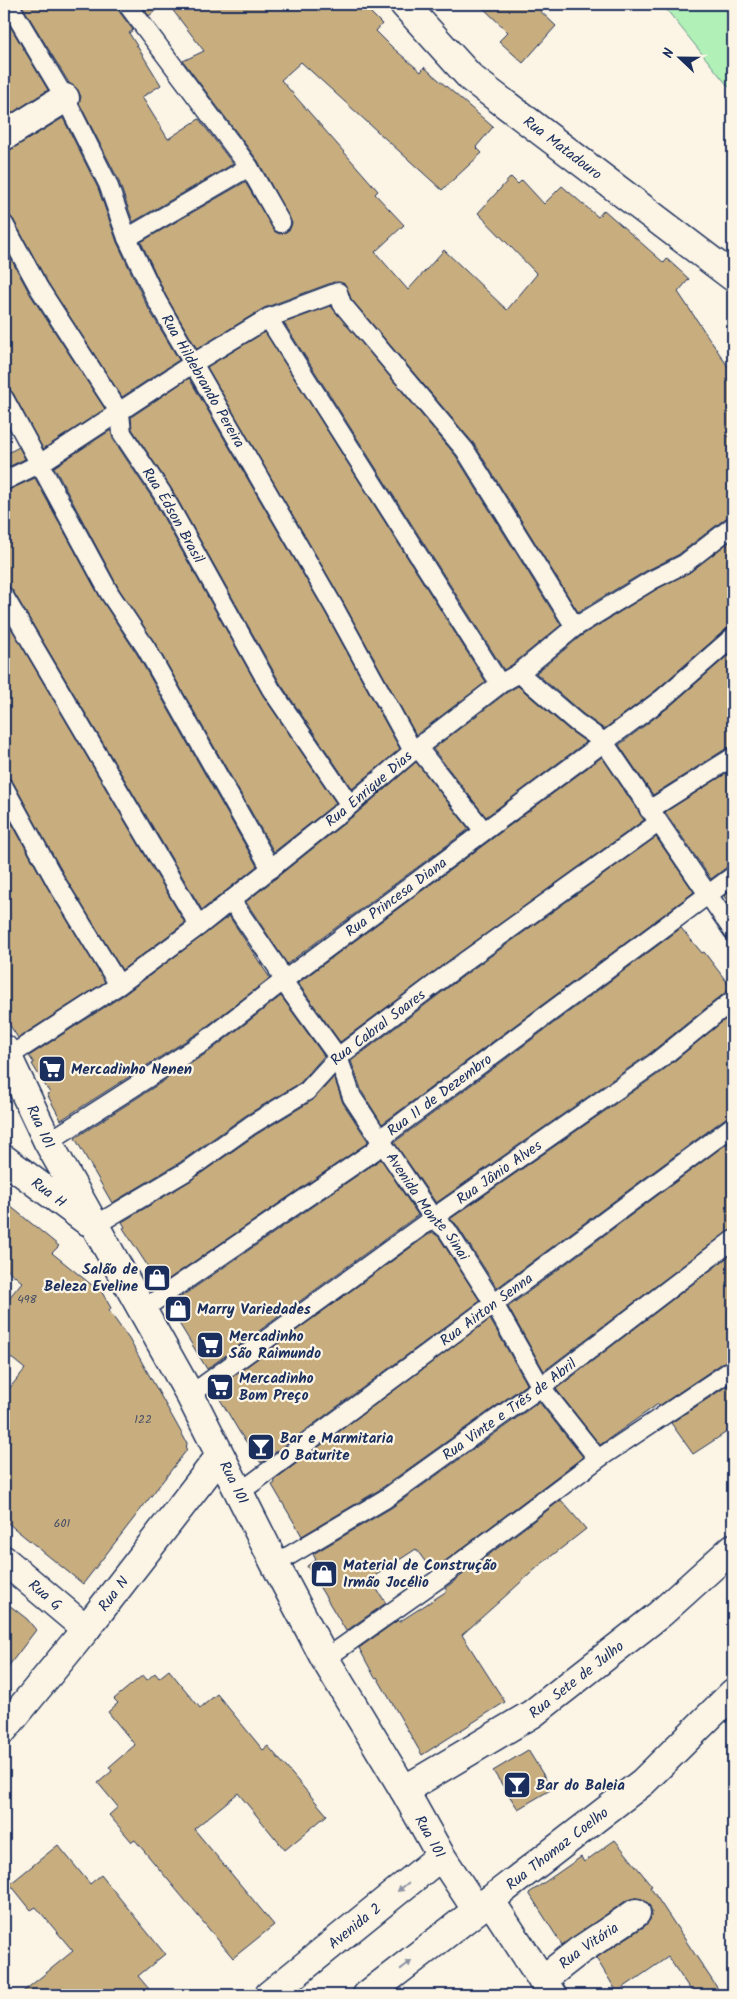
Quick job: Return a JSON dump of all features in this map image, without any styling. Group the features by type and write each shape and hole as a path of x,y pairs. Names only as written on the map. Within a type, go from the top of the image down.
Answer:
{"street":[{"name":"Rua Matadouro","path":"404,4 471,78 733,277"},
{"path":"4,136 65,98"},
{"name":"Rua 101","path":"6,1053 48,1142 190,1395 325,1659 404,1790 441,1856 483,1904 547,1988"},
{"name":"Rua H","path":"4,1159 94,1226"},
{"name":"Rua N","path":"4,1729 86,1629 220,1456"},
{"name":"Rua Sete de Julho","path":"404,1790 532,1714 660,1614 733,1548"},
{"name":"Rua G","path":"4,1560 86,1629"},
{"name":"Rua Thomaz Coelho","path":"483,1904 643,1782 733,1693"},
{"name":"Avenida 2","path":"269,1995 441,1856"},
{"path":"367,1995 483,1904"},
{"name":"Rua Vitória","path":"547,1988 579,1951 636,1913"}],"lane":[{"name":"Rua Hildebrando Pereira","path":"9,4 65,98 108,184 127,238 157,301 192,364 416,749 484,831"},
{"path":"127,4 249,167 281,223"},
{"path":"127,238 249,167"},
{"name":"Rua Édson Brasil","path":"4,224 39,288 120,413 122,433 162,493 271,689 350,805"},
{"path":"4,481 40,464 192,364 268,318 338,292 342,304 465,450 576,627"},
{"path":"268,318 500,684"},
{"path":"4,398 110,594 146,648 271,869"},
{"name":"Rua Enrique Dias","path":"6,1053 119,985 199,926 350,805 416,749 500,684 519,673 576,627 652,580 684,564 733,526"},
{"path":"4,596 199,926"},
{"name":"Rua Princesa Diana","path":"48,1142 204,1042 662,698 733,637"},
{"path":"519,673 576,722 604,742 733,931"},
{"name":"Rua Cabral Soares","path":"94,1226 185,1172 251,1125 307,1091 338,1058 733,757"},
{"path":"4,787 56,882 119,985"},
{"name":"Rua 11 de Dezembro","path":"142,1310 374,1150 388,1133 733,876"},
{"name":"Avenida Monte Sinai","path":"231,900 277,967 283,981 338,1058 352,1097 433,1218 447,1230 494,1304 541,1387 598,1459"},
{"name":"Rua Jânio Alves","path":"190,1395 433,1218 654,1063 733,1000"},
{"name":"Rua Airton Senna","path":"239,1493 733,1126"},
{"name":"Rua Vinte e Três de Abril","path":"275,1564 385,1499 541,1387 733,1240"},
{"path":"325,1659 437,1580 598,1459 733,1369"}],"green space":[{"path":"662,4 733,4 733,89 728,86"}],"building":[{"path":"21,4 117,4 118,10 133,30 129,33 161,85 142,97 168,139 199,119 233,164 133,222 118,179 79,103 81,97 78,90 69,83"},
{"path":"140,4 163,4 149,16"},
{"path":"168,4 362,4 382,24 376,31 393,48 421,72 424,67 493,127 476,147 482,153 442,190 301,62 281,80 378,191 375,194 404,225 375,252 408,290 444,250 507,310 537,274 478,213 511,177 518,184 522,180 544,204 562,186 598,217 604,210 664,263 667,259 689,279 678,292 733,374 733,516 726,518 678,555 646,571 578,612 474,444 351,299 345,284 334,282 264,308 197,349 166,296 141,242 245,182 275,232 280,234 286,232 290,229 292,223 258,161 183,61 204,51"},
{"path":"479,4 533,4 556,26 523,63 499,41 508,32"},
{"path":"4,16 48,90 4,118"},
{"path":"63,118 98,188 117,242 147,306 179,360 122,397 48,283 13,219 4,213 4,152"},
{"path":"4,246 30,294 105,409 43,449 13,393 4,383"},
{"path":"331,306 456,456 561,625 504,670 284,323"},
{"path":"265,332 486,682 416,735 343,602 207,367"},
{"path":"189,378 325,612 400,749 352,789 280,683 171,488 132,429 131,417"},
{"path":"111,430 113,439 153,499 262,694 336,803 274,852 155,643 119,589 54,467"},
{"path":"19,447 25,459 4,469 4,455"},
{"path":"35,478 101,599 137,654 257,866 202,910 13,591 4,585 4,492"},
{"path":"733,539 733,627 726,629 655,691 604,729 583,714 536,673 581,636 657,589 690,572"},
{"path":"4,616 185,923 122,970 65,877 13,782 4,776"},
{"path":"733,651 733,746 653,795 619,745 669,707"},
{"path":"518,686 569,730 586,742 486,817 433,749 506,693"},
{"path":"602,757 644,820 462,951 340,1042 298,983"},
{"path":"416,762 469,829 287,964 246,902 357,813"},
{"path":"733,769 733,866 727,867 711,879 665,812"},
{"path":"4,809 47,887 105,982 18,1038 4,1016"},
{"path":"656,837 694,892 382,1124 362,1092 351,1061 474,968"},
{"path":"733,889 733,910 724,896"},
{"path":"229,916 270,978 198,1033 61,1120 47,1094 50,1093 29,1056 125,994"},
{"path":"681,928 702,953 704,952 733,990 726,992 649,1054 436,1203 394,1142"},
{"path":"281,996 324,1056 300,1083 245,1116 179,1163 112,1203 75,1138 210,1051"},
{"path":"733,1013 733,1116 727,1117 497,1288 456,1224 450,1219 661,1072"},
{"path":"334,1077 343,1103 368,1141 367,1143 160,1285 123,1228 125,1227 122,1222 190,1181 257,1134 313,1100"},
{"path":"733,1139 733,1230 727,1232 544,1371 508,1307"},
{"path":"381,1159 418,1215 207,1369 177,1320 185,1323 172,1303"},
{"path":"4,1201 59,1246 52,1253 93,1286 100,1289 111,1308 109,1311 129,1339 187,1443 186,1451 83,1584 4,1520 4,1395 25,1369 4,1352 4,1304 22,1282 4,1267"},
{"path":"432,1232 439,1237 480,1301 261,1463 218,1396 221,1395 217,1388"},
{"path":"733,1253 733,1359 727,1360 659,1406 658,1404 600,1445 556,1389"},
{"path":"490,1319 527,1384 379,1490 302,1536 272,1485 275,1483 274,1480"},
{"path":"733,1382 733,1428 693,1454 671,1423"},
{"path":"539,1402 583,1457 432,1571 416,1549 370,1579 386,1603 346,1631 307,1566 316,1560 313,1554 391,1508"},
{"path":"561,1500 586,1529 540,1565 462,1635 505,1702 422,1755 359,1648 398,1620 399,1622 447,1591 445,1588"},
{"path":"4,1601 27,1619 36,1630 4,1672"},
{"path":"169,1670 200,1708 217,1694 263,1750 268,1746 327,1815 285,1850 238,1793 194,1829 274,1925 233,1958 135,1840 132,1842 109,1815 118,1807 98,1783 112,1771 109,1767 135,1745 108,1712 118,1703 114,1699 143,1675 147,1680 155,1673 159,1678"},
{"path":"528,1750 552,1789 518,1809 493,1771"},
{"path":"615,1840 652,1886 650,1887 722,1995 694,1995 668,1957 617,1992 596,1958 645,1926 650,1920 652,1912 649,1904 642,1899 627,1900 562,1945 529,1893 581,1857 584,1862"},
{"path":"58,1845 90,1884 101,1875 165,1954 138,1976 154,1995 19,1995 73,1951 36,1907 31,1910 10,1884"}],"place":[{"name":"Mercadinho Nenen","path":"52,1069"},
{"name":"Salão de Beleza Eveline","path":"157,1278"},
{"name":"Marry Variedades","path":"178,1309"},
{"name":"Mercadinho São Raimundo","path":"210,1345"},
{"name":"Mercadinho Bom Preço","path":"220,1387"},
{"name":"Bar e Marmitaria O Baturite","path":"261,1447"},
{"name":"Material de Construção Irmão Jocélio","path":"324,1574"},
{"name":"Bar do Baleia","path":"517,1785"}]}
